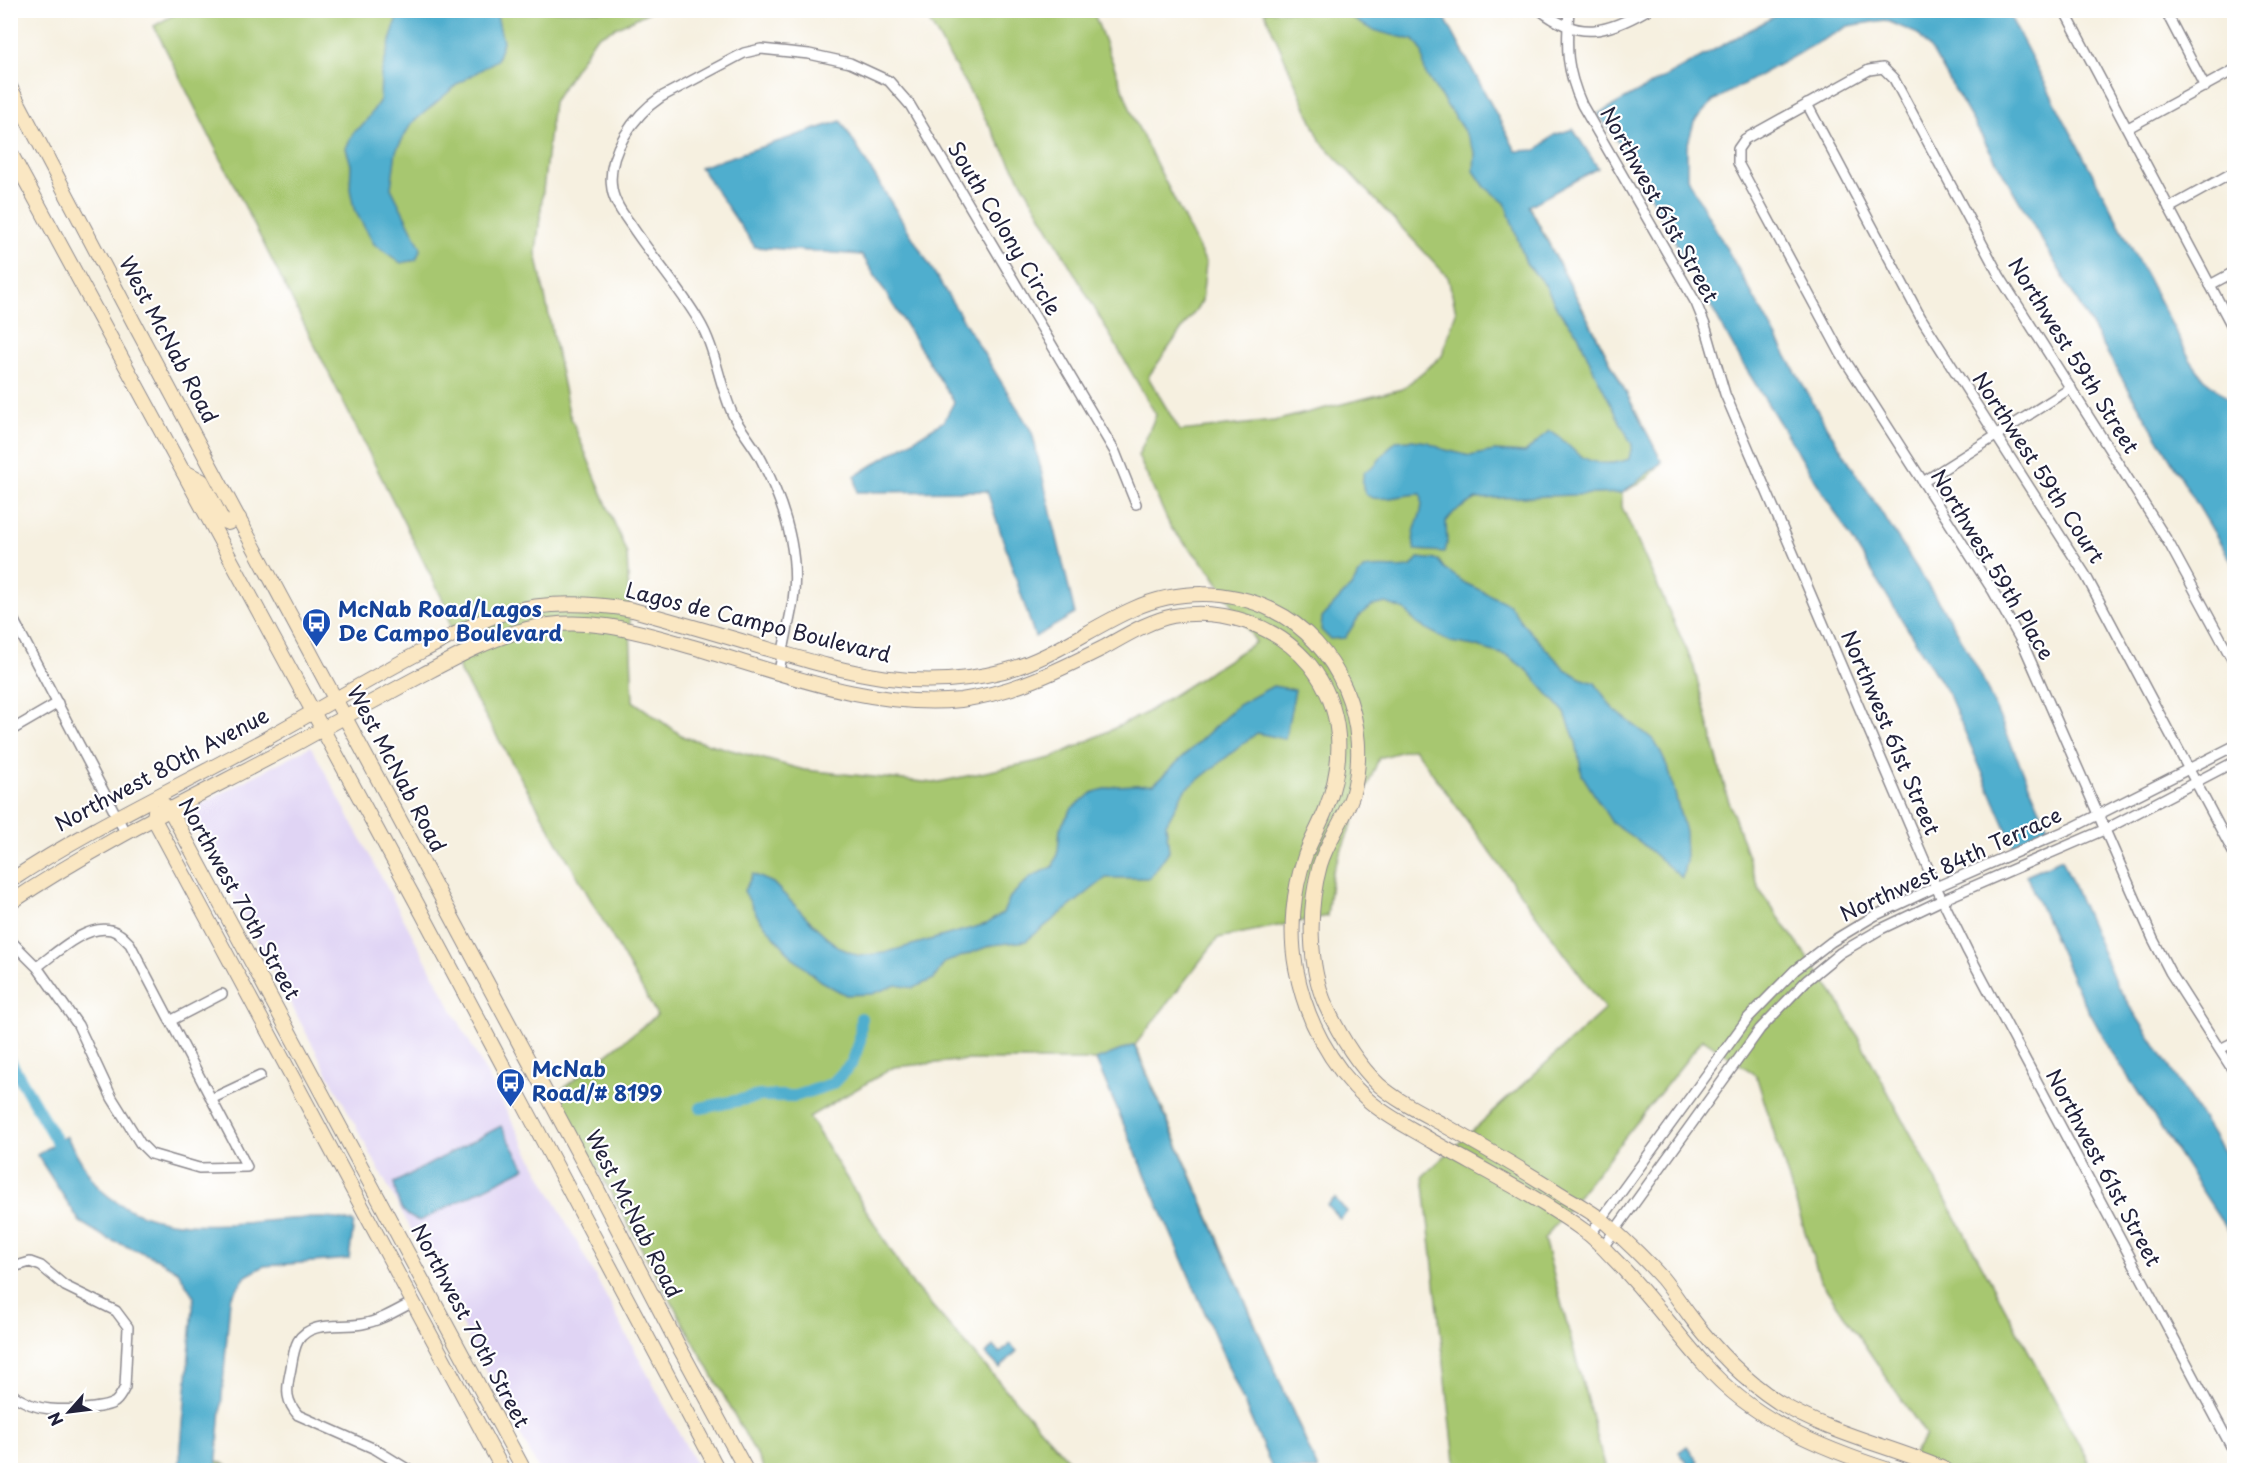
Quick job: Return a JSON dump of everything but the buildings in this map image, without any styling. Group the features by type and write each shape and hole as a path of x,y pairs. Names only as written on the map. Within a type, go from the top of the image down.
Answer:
{"street":[{"path":"1540,10 1568,28 1597,30 1619,26 1647,10"},
{"name":"Northwest 61st Street","path":"1569,10 1567,61 1573,84 1582,105 1696,303 1706,325 1725,394 1942,900 2235,1452"},
{"path":"2064,10 2235,330"},
{"path":"2165,10 2205,87"},
{"name":"South Colony Circle","path":"778,672 793,599 795,563 789,529 777,493 758,453 734,416 700,322 645,247 619,206 612,190 611,175 614,160 628,130 648,106 744,53 761,49 776,50 850,63 889,81 910,105 1115,452 1136,504"},
{"name":"Northwest 59th Street","path":"1807,104 1869,70 1883,68 1894,79 2000,277 2170,545 2235,663"},
{"path":"2128,129 2235,70"},
{"name":"West McNab Road","path":"10,87 746,1470"},
{"name":"Northwest 59th Place","path":"1807,104 1745,139 1738,149 1738,163 1841,354 1992,591 2024,646 2153,939 2170,972 2235,1072"},
{"name":"Northwest 59th Court","path":"1807,104 1921,318 2086,576 2235,854"},
{"path":"10,152 185,472 718,1470"},
{"path":"2169,208 2235,172"},
{"path":"2210,285 2235,272"},
{"path":"1923,482 2071,388"},
{"path":"185,472 202,481 223,521 228,523 240,518"},
{"name":"Lagos de Campo Boulevard","path":"335,698 464,629 498,615 535,606 570,603 633,610 841,670 881,679 920,682 960,680 1008,670 1051,652 1135,608 1158,600 1206,592 1240,597 1275,611 1301,629 1327,655 1346,687 1357,725 1358,763 1353,794 1341,824 1321,860 1314,893 1312,927 1314,963 1323,1000 1340,1033 1359,1062 1381,1086 1405,1103 1540,1180 1602,1220 1664,1280 1719,1353 1744,1378 1803,1416 1946,1470"},
{"path":"1158,600 1182,616"},
{"path":"10,613 126,834"},
{"name":"Lagos de Campo Boulevard","path":"344,716 474,648 506,635 538,626 573,622 634,630 876,698 920,702 963,699 1017,689 1061,670 1142,627 1170,616 1204,614 1234,617 1261,626 1286,642 1310,666 1329,697 1338,729 1339,763 1331,796 1306,854 1296,888 1292,929 1295,966 1304,998 1322,1042 1344,1074 1370,1101 1397,1121 1590,1234 1648,1294 1706,1366 1733,1394 1765,1417 1796,1435 1889,1470"},
{"path":"695,648 700,628"},
{"name":"Northwest 80th Avenue","path":"10,881 55,851 335,698"},
{"path":"10,731 58,703"},
{"name":"Northwest 80th Avenue","path":"10,903 61,869 344,716"},
{"name":"Northwest 84th Terrace","path":"1590,1234 1748,1018 1795,970 1831,942 1874,916 2099,815 2235,746"},
{"name":"Northwest 84th Terrace","path":"1603,1247 1760,1029 1806,981 1840,953 1881,929 1942,900 2106,829 2235,762"},
{"name":"Northwest 70th Street","path":"155,797 170,810 524,1470"},
{"name":"Northwest 70th Street","path":"155,797 154,819 503,1470"},
{"path":"10,940 37,967 78,1025 112,1098 140,1143 151,1154 199,1168 247,1167 130,944 118,933 109,929 95,930 79,937 37,967"},
{"path":"170,1021 222,994"},
{"path":"2220,1049 2235,1042"},
{"path":"212,1099 260,1076"},
{"path":"10,1268 30,1262 41,1266 65,1286 116,1311 128,1327 125,1387 121,1396 114,1403 105,1407 49,1409 33,1405 10,1394"},
{"path":"409,1470 375,1449 298,1415 287,1398 287,1387 298,1341 306,1334 319,1327 360,1325 379,1320 413,1302"}],"shaded area":[{"path":"311,746 699,1470 539,1470 188,811"}],"green space":[{"path":"182,10 651,11 596,37 553,102 536,253 569,413 627,554 633,701 684,737 804,770 934,783 1052,758 1144,714 1256,642 1212,573 1171,528 1138,456 1156,415 929,21 903,11 1093,11 1135,121 1206,263 1202,301 1148,377 1180,431 1274,421 1402,389 1442,356 1456,312 1448,277 1321,142 1264,11 1441,11 1516,151 1529,205 1662,462 1648,478 1622,493 1622,507 1693,664 1727,796 1760,891 1838,1000 2093,1470 1903,1470 1926,1435 1820,1280 1756,1075 1703,1039 1544,1239 1606,1470 1456,1470 1423,1176 1605,1009 1414,748 1379,758 1332,873 1327,916 1218,938 1135,1045 1318,1470 1273,1470 1096,1060 967,1060 894,1067 809,1117 909,1280 1077,1470 765,1470 556,1094 657,1015 460,672 445,604 154,26"},
{"path":"217,1461 238,1470 155,1470"}],"water":[{"path":"399,10 496,11 503,42 497,60 459,83 411,124 396,151 391,188 421,248 416,260 401,263 374,244 354,209 350,189 351,165 346,148 353,133 364,124 380,100 381,74"},
{"path":"1346,11 1441,11 1516,151 1537,150 1554,135 1573,129 1598,168 1529,206 1662,462 1622,493 1476,499 1454,512 1446,522 1445,552 1415,550 1413,542 1421,510 1421,494 1380,499 1365,493 1364,472 1374,466 1395,441 1428,442 1442,449 1470,456 1494,451 1525,453 1549,431 1577,454 1591,461 1605,464 1629,459 1632,445 1592,367 1578,334 1558,310 1545,285 1526,263 1505,203 1485,187 1474,171 1475,152 1466,134 1425,73 1422,51 1414,40 1368,28 1352,18"},
{"path":"1784,11 2007,11 2191,361 2205,380 2234,403 2234,566 1934,54 1918,34 1885,20 1848,26 1713,101 1694,122 1687,147 1687,178 1825,424 1955,628 1980,673 2049,830 2014,847 1950,697 1743,364 1626,153 1598,114"},
{"path":"841,121 1032,432 1075,614 1035,637 987,491 857,492 855,476 944,421 954,402 862,255 755,247 700,167"},
{"path":"1418,558 1438,560 1444,568 1465,583 1509,604 1522,623 1565,669 1580,678 1595,683 1613,709 1655,741 1669,770 1685,832 1686,861 1682,878 1640,842 1612,823 1582,775 1576,742 1565,713 1528,671 1508,656 1451,642 1417,624 1405,610 1386,603 1372,606 1360,615 1345,638 1330,639 1321,630 1322,617 1352,585 1363,569 1411,567"},
{"path":"1273,686 1295,690 1285,739 1257,733 1184,791 1166,824 1169,851 1150,878 1106,878 1026,941 992,945 944,963 934,979 913,988 896,985 872,994 846,995 820,981 794,959 758,917 744,891 753,874 773,883 838,947 859,956 884,953 986,924 1003,913 1010,897 1032,876 1053,867 1058,851 1060,828 1072,808 1094,792 1116,786 1154,784 1238,705"},
{"path":"2062,859 2117,986 2234,1168 2234,1240 2110,1049 2079,993 2026,875"},
{"path":"1134,1045 1318,1470 1273,1470 1096,1060"},
{"path":"501,1126 525,1168 420,1221 404,1212 398,1202 394,1183"},
{"path":"66,1136 87,1172 101,1190 125,1207 151,1218 207,1225 322,1218 354,1222 349,1259 264,1266 246,1276 230,1299 216,1470 179,1470 194,1297 178,1271 156,1258 108,1239 80,1222 37,1155"},
{"path":"1335,1198 1347,1212 1340,1219 1327,1205"},
{"path":"1010,1344 1017,1351 1000,1368 986,1354 993,1346 1000,1353"},
{"path":"1687,1446 1698,1462 1690,1467 1679,1452"}],"waterway":[{"path":"701,1108 760,1096 795,1096 832,1084 852,1063 860,1041 861,1018"},
{"path":"10,1061 65,1156"}],"place":[{"name":"McNab Road/Lagos De Campo Boulevard","path":"317,648"},
{"name":"McNab Road/# 8199","path":"511,1108"}]}
